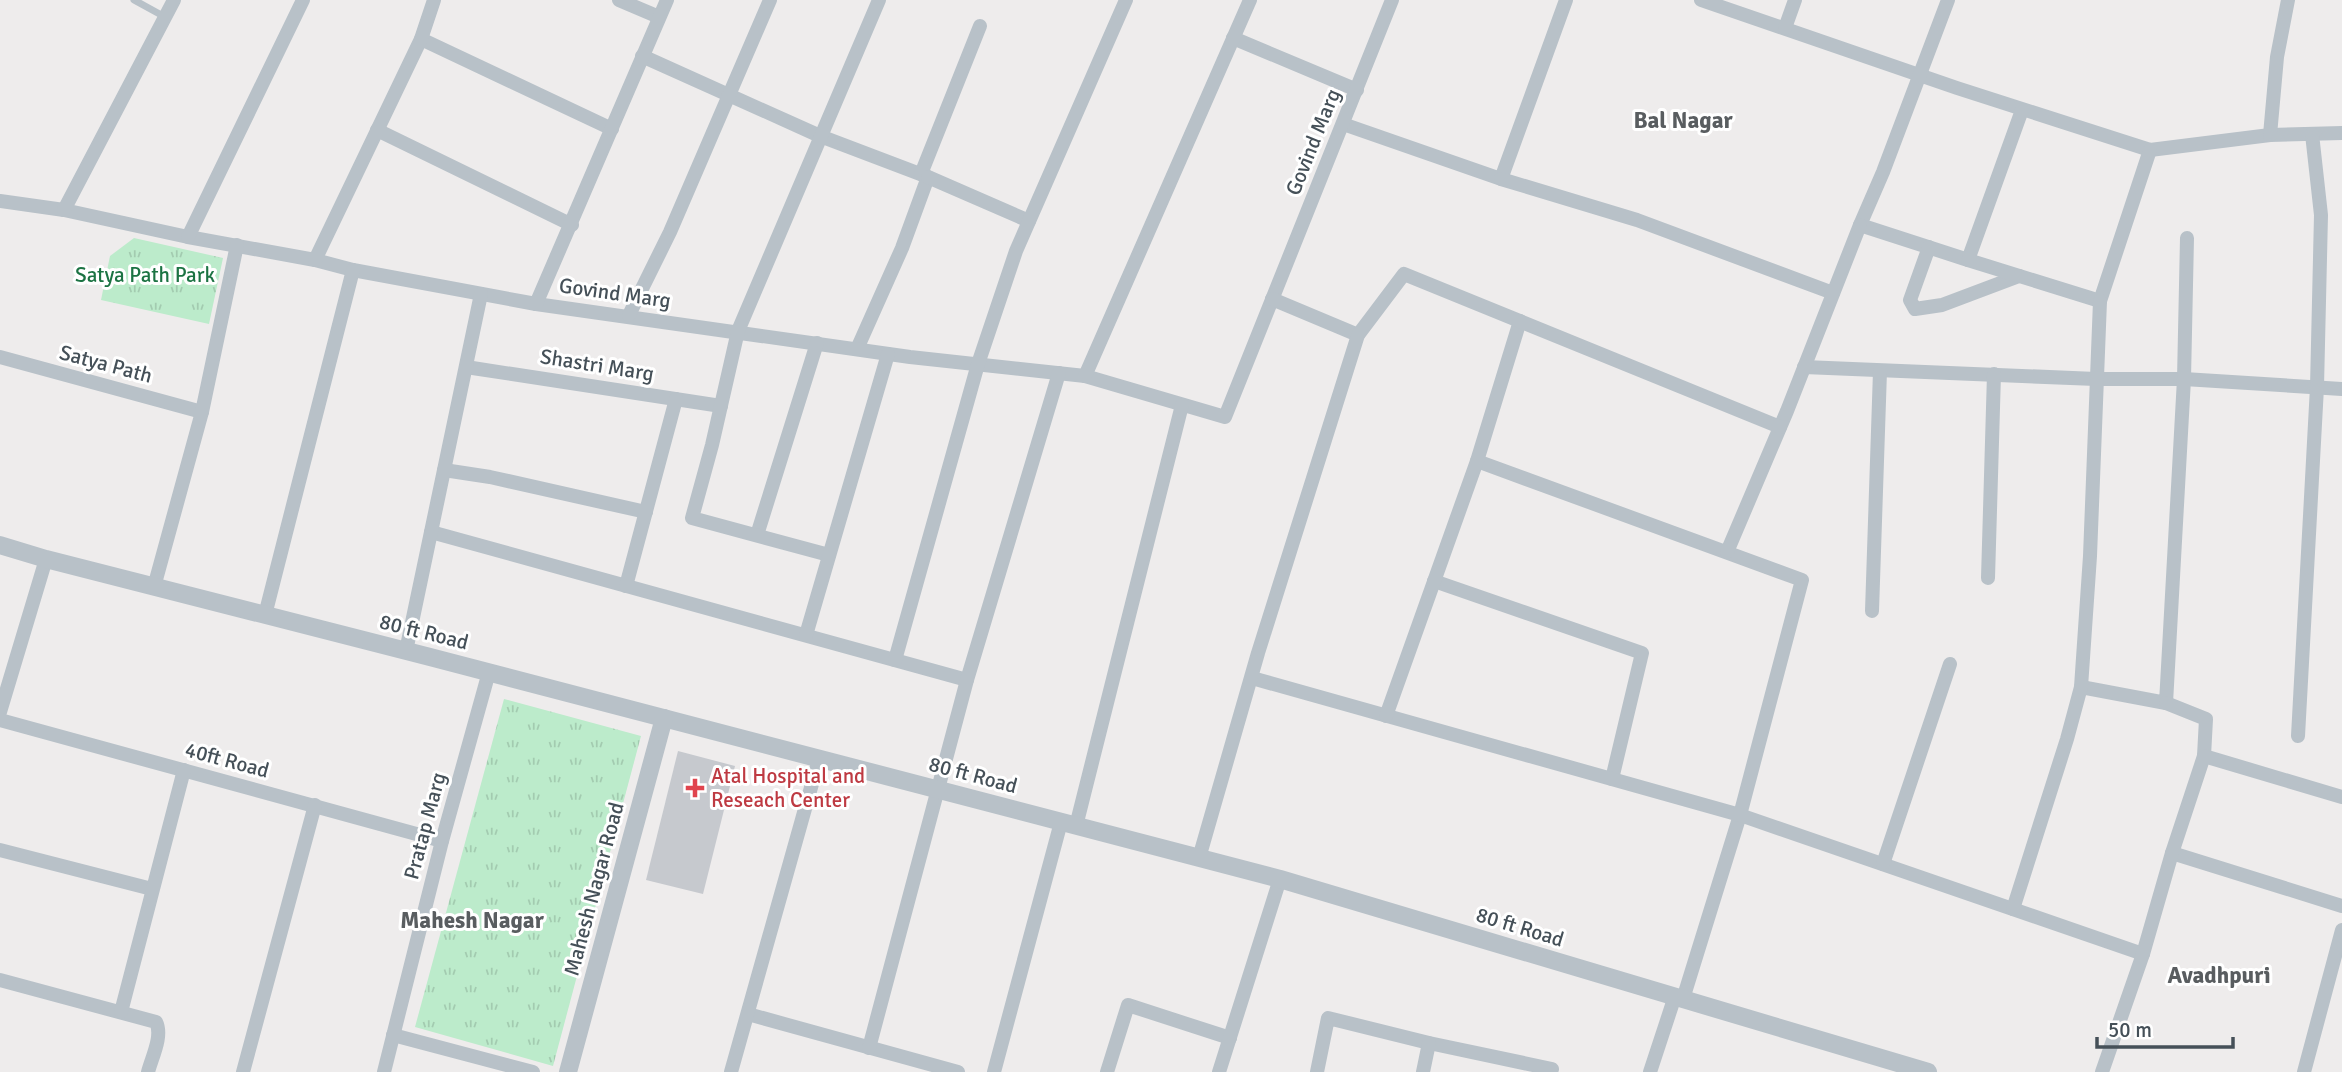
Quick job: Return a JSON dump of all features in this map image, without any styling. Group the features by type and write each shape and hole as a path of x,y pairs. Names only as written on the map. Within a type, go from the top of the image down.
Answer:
{"street":[{"path":"64,210 174,0"},
{"path":"188,237 303,0"},
{"path":"315,260 421,39 434,0"},
{"path":"619,0 659,17"},
{"path":"536,304 667,0"},
{"path":"629,316 670,232 770,0"},
{"path":"829,555 692,518 738,331 879,0"},
{"path":"895,660 978,364 1016,251 1126,0"},
{"path":"1084,376 1250,0"},
{"name":"Govind Marg","path":"0,201 64,210 353,270 536,304 888,354 1084,376 1225,417 1392,0"},
{"path":"1501,179 1566,0"},
{"path":"1701,0 1920,76 2150,150 2270,135 2342,134"},
{"path":"1785,28 1794,0"},
{"path":"1727,552 1883,172 1948,0"},
{"path":"2270,135 2277,57 2288,0"},
{"path":"857,349 902,248 925,175 980,26"},
{"path":"1233,38 1357,89"},
{"path":"421,39 612,129"},
{"path":"642,56 820,136 925,175 1029,221"},
{"path":"1968,260 2022,110"},
{"path":"1343,124 1501,179 1637,220 1833,293"},
{"path":"377,130 572,225"},
{"path":"2298,736 2317,387 2321,215 2312,134"},
{"path":"2013,909 2081,687 2090,556 2100,301 2150,150"},
{"path":"1860,225 2100,301"},
{"path":"2166,703 2184,379 2187,238"},
{"path":"154,587 202,412 237,245"},
{"path":"1929,247 1910,300 1915,309 1942,305 2019,276"},
{"path":"265,615 353,270"},
{"path":"1199,858 1258,653 1358,335 1404,274 1780,427"},
{"path":"406,650 481,294"},
{"path":"1272,299 1358,335"},
{"path":"1386,716 1477,461 1520,321"},
{"path":"757,535 817,343"},
{"path":"806,635 888,354"},
{"name":"Satya Path","path":"0,357 202,412"},
{"name":"Shastri Marg","path":"466,366 721,406"},
{"path":"1804,367 2096,379 2184,379 2342,389"},
{"path":"1872,611 1880,371"},
{"path":"869,1048 967,680 1059,373"},
{"path":"1988,578 1994,374"},
{"path":"626,586 676,399"},
{"path":"994,1072 1069,824 1182,405"},
{"path":"1477,461 1802,580 1740,815 1679,998 1650,1072"},
{"path":"444,470 490,477 646,512"},
{"path":"431,532 967,680"},
{"name":"80 ft Road","path":"0,545 1280,879 1928,1072"},
{"path":"0,712 46,559"},
{"path":"1434,581 1642,653 1612,779"},
{"path":"1883,864 1950,664"},
{"name":"Pratap Marg","path":"384,1072 442,841 489,672"},
{"path":"1252,678 1740,815 2143,954"},
{"path":"2081,687 2166,703 2206,719 2204,756 2143,954 2102,1072"},
{"name":"Mahesh Nagar Road","path":"568,1072 664,718"},
{"name":"40ft Road","path":"0,720 442,841"},
{"path":"2204,756 2342,797"},
{"path":"731,1072 819,759"},
{"path":"121,1012 184,770"},
{"path":"243,1072 315,805"},
{"path":"0,850 152,890"},
{"path":"2172,853 2342,906"},
{"path":"1219,1072 1280,879"},
{"path":"2304,1072 2342,930"},
{"path":"0,980 156,1022 159,1027 148,1072"},
{"path":"1107,1072 1128,1004 1230,1038"},
{"path":"748,1014 958,1072"},
{"path":"1317,1072 1328,1018 1552,1069"},
{"path":"393,1035 533,1072"},
{"path":"1423,1072 1429,1043"}],"lane":[{"path":"134,0 164,17"}],"green space":[{"name":"Satya Path Park","path":"134,238 223,258 209,324 101,300 110,256"},
{"path":"504,699 641,736 553,1066 415,1027"}],"building":[{"path":"678,751 735,766 703,894 646,880"}],"place":[{"name":"Atal Hospital and Reseach Center","path":"695,788"}],"district":[{"name":"Bal Nagar","path":"1683,120"},
{"name":"Mahesh Nagar","path":"472,920"},
{"name":"Avadhpuri","path":"2219,975"}]}
